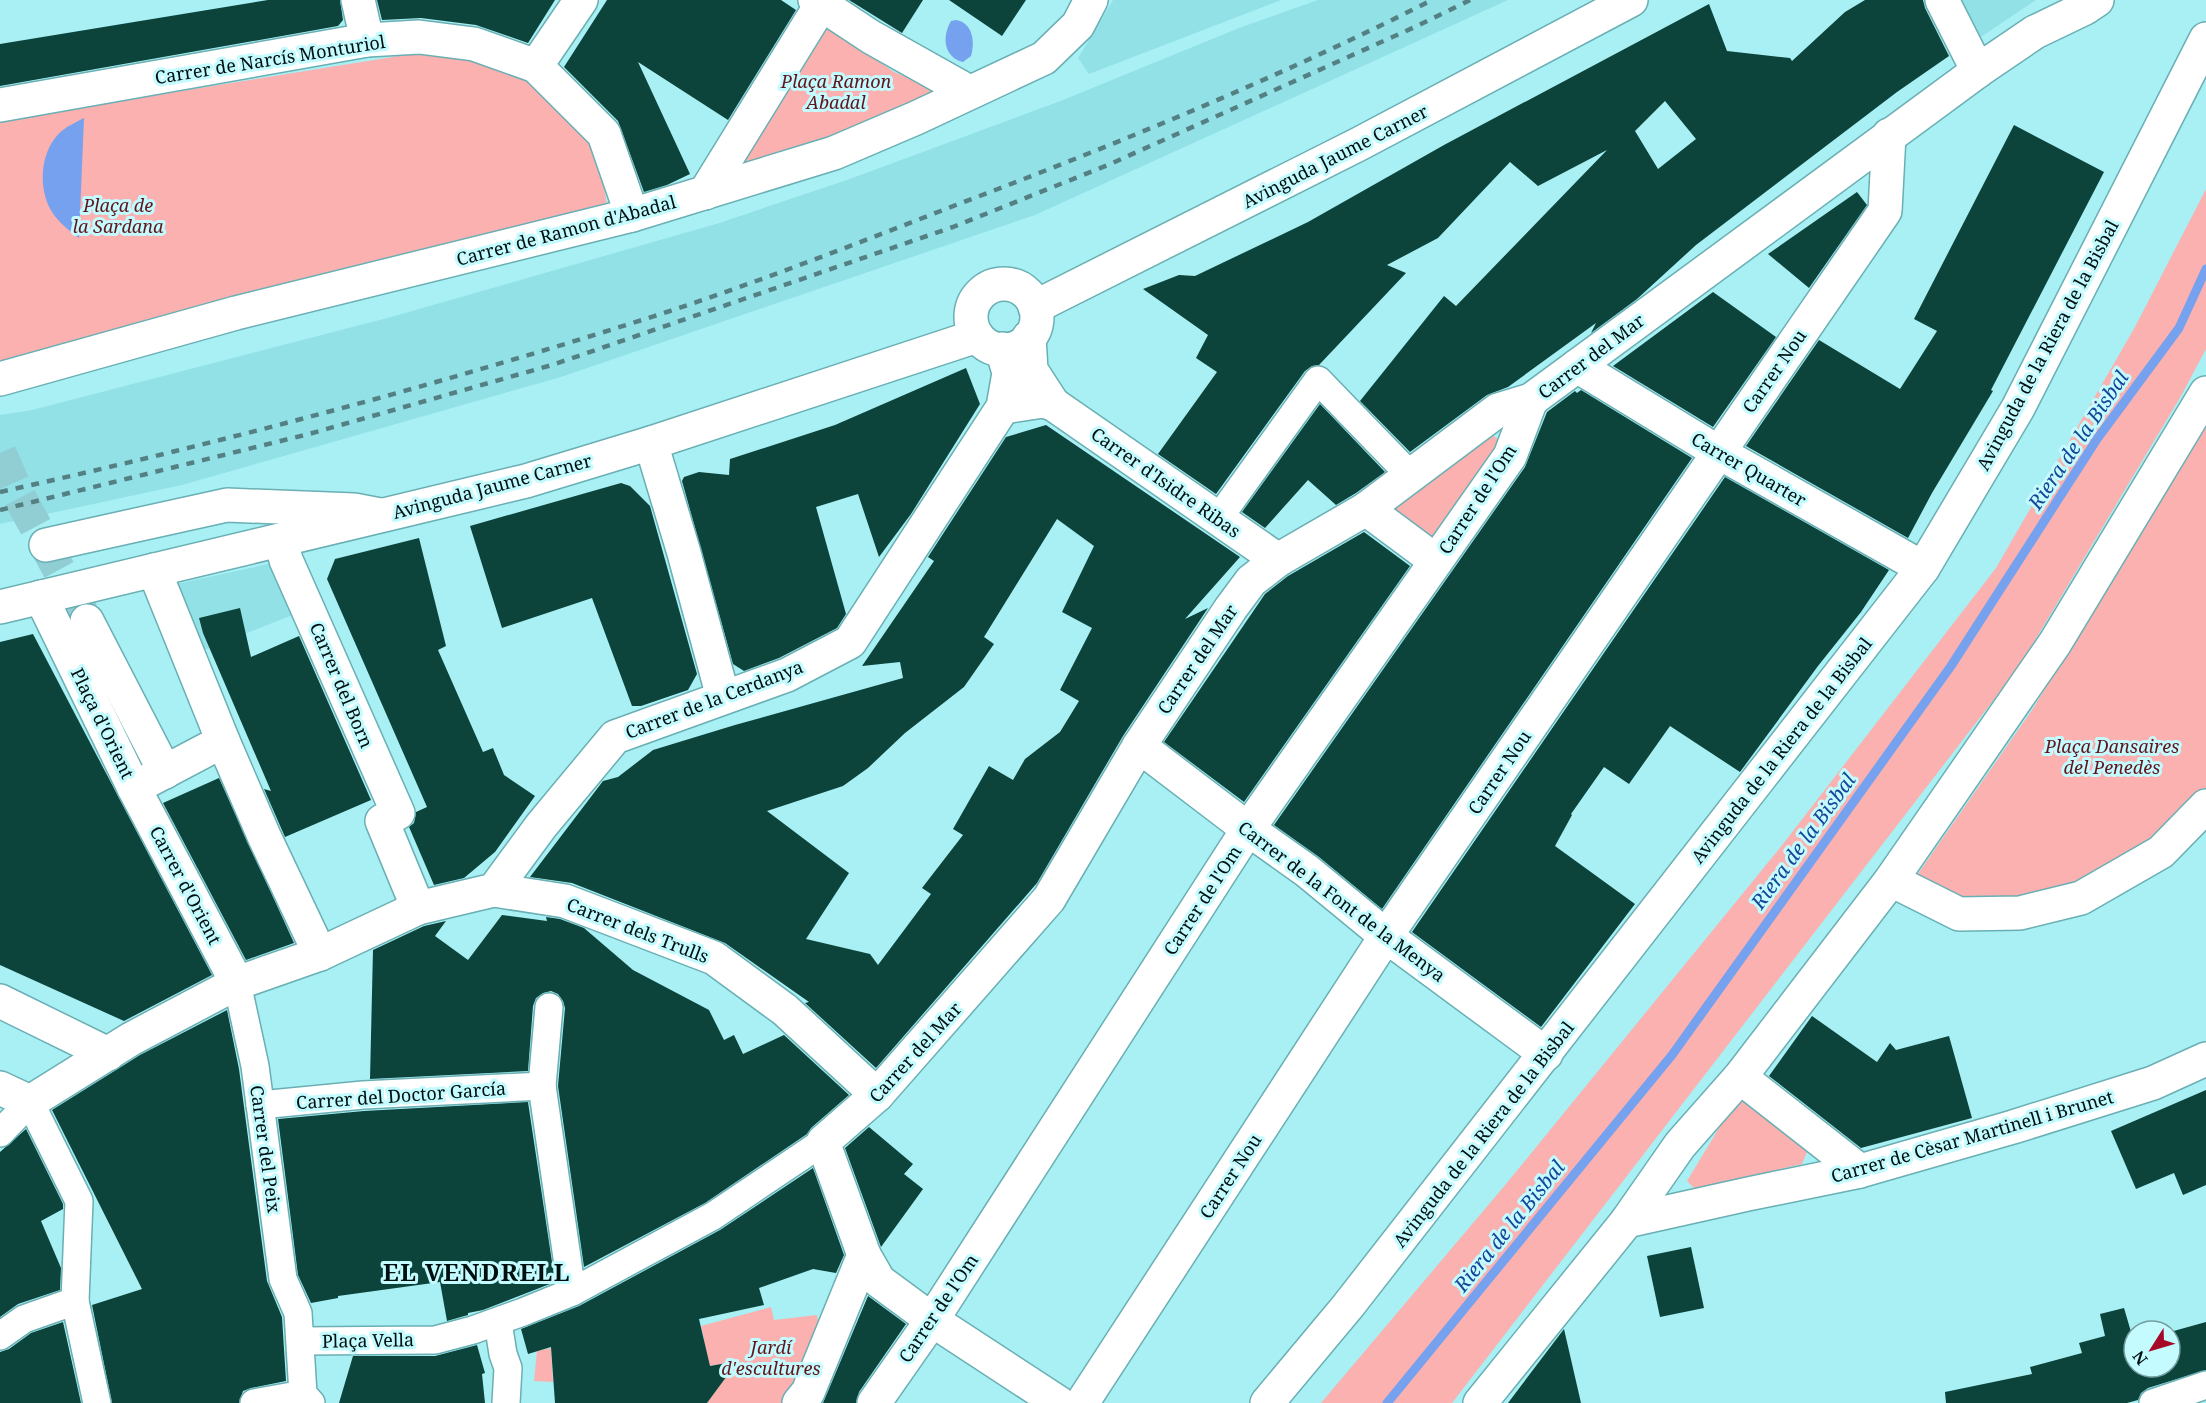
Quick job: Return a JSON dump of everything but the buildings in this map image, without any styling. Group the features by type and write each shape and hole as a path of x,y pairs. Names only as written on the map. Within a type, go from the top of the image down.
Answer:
{"street":[{"path":"358,0 367,40"},
{"path":"536,66 581,0"},
{"name":"Carrer de Ramon d'Abadal","path":"0,379 236,313 632,215 834,153 1044,58 1078,25 1091,0"},
{"name":"Avinguda Jaume Carner","path":"0,607 526,481 1011,333 1359,144 1631,0"},
{"path":"1942,0 1978,71"},
{"name":"Carrer del Mar","path":"2034,33 2067,0"},
{"name":"Carrer del Mar","path":"435,1340 498,1322 572,1292 713,1216 823,1142 877,1095 1049,899 1139,746 1251,581 1278,560 1366,509 1412,477 1498,410 1532,400 1978,71 2034,33 2097,0"},
{"path":"705,193 820,2 871,37 969,92"},
{"name":"Carrer de Narcís Monturiol","path":"0,105 367,40 420,38 474,44 536,66 604,134 632,215"},
{"name":"Avinguda de la Riera de la Bisbal","path":"1267,1403 1348,1306 1546,1054 1923,568 2018,408 2206,39"},
{"name":"Carrer Nou","path":"1082,1403 1386,936 1885,211 1889,135"},
{"name":"Carrer d'Isidre Ribas","path":"1011,333 1053,404 1278,560"},
{"name":"Carrer de la Cerdanya","path":"494,890 542,826 615,737 787,675 850,642 1004,406 1009,374 1011,333"},
{"name":"Carrer Quarter","path":"1576,366 1718,452 1923,568"},
{"path":"1218,519 1318,380 1412,477"},
{"name":"Carrer de l'Om","path":"874,1403 932,1320 1248,829 1510,456 1532,400"},
{"path":"1480,1403 1627,1221 1680,1145 1740,1077 1891,880 2055,643 2204,400"},
{"path":"1004,406 1043,401 1053,404"},
{"path":"651,443 684,552 723,697"},
{"path":"46,545 227,505 354,510 382,515"},
{"path":"1366,509 1436,561"},
{"name":"Carrer del Born","path":"280,540 286,560 398,813 382,821 418,908"},
{"path":"154,570 264,836 321,954"},
{"name":"Plaça d'Orient","path":"41,597 134,788 223,741"},
{"path":"87,621 165,772"},
{"name":"Carrer de la Font de la Menya","path":"1139,746 1307,871 1386,936 1546,1054"},
{"name":"Carrer d'Orient","path":"134,788 237,983"},
{"path":"1891,880 1959,914 2020,913 2081,898 2161,852 2206,807"},
{"path":"0,1133 30,1102 131,1039 237,983 321,954 418,908 494,890"},
{"name":"Carrer dels Trulls","path":"494,890 565,901 714,958 785,1010 877,1095"},
{"name":"Carrer del Peix","path":"237,983 255,1066 283,1279 298,1313"},
{"path":"0,1001 108,1054"},
{"path":"549,1007 542,1086 572,1292"},
{"name":"Carrer de Cèsar Martinell i Brunet","path":"1627,1221 1860,1171 2013,1127 2153,1083 2206,1059"},
{"path":"1740,1077 1860,1171"},
{"name":"Carrer del Doctor García","path":"260,1105 399,1093 542,1086"},
{"path":"0,1088 30,1102 79,1201 75,1301 97,1403"},
{"path":"823,1142 864,1256 879,1281 932,1320 1059,1403"},
{"path":"799,1403 808,1392 864,1256"},
{"path":"0,1336 24,1319 75,1301"},
{"name":"Plaça Vella","path":"298,1313 304,1397"},
{"path":"498,1322 506,1361 506,1403"},
{"name":"Plaça Vella","path":"301,1341 435,1340"},
{"path":"2153,1403 2206,1384"},
{"path":"254,1403 304,1397"}],"shaded area":[{"path":"1113,0 1281,0 1089,74 1078,58"},
{"path":"1318,0 1508,0 1035,215 561,377 182,485 0,524 0,415 32,410 391,317 716,224 847,180 1063,100 1239,28"},
{"path":"1957,0 2036,0 1978,39"},
{"path":"282,561 300,612 199,652 172,585"}],"green space":[{"name":"Plaça Ramon Abadal","path":"822,22 894,72 942,92 845,141 732,172"},
{"name":"Plaça de la Sardana","path":"455,47 538,79 596,142 609,216 0,372 0,120"},
{"path":"2206,189 2206,349 2181,396 2019,667 1452,1403 1321,1403 1506,1184 1783,844 1996,568 2135,327"},
{"name":"Plaça Dansaires del Penedès","path":"2206,420 2206,795 2151,845 2075,891 2002,902 1943,896 1915,878 2032,710 2171,483"},
{"path":"1485,435 1494,436 1502,443 1432,558 1374,516"},
{"path":"1739,1095 1807,1152 1802,1164 1695,1189 1687,1181"},
{"name":"Jardí d'escultures","path":"771,1307 774,1320 817,1315 818,1322 823,1324 788,1403 707,1403 734,1366 730,1363 689,1369 704,1339 701,1326"},
{"path":"551,1348 553,1382 534,1381 537,1351"}],"water":[{"path":"956,20 969,29 973,45 971,56 963,62 951,56 946,45 948,27 951,21"},
{"path":"84,118 79,238 52,212 44,192 43,169 49,147 55,138 65,128"}],"waterway":[{"name":"Riera de la Bisbal","path":"1387,1403 1672,1055 1951,666 2097,439 2179,328 2206,269"}],"tunnel":[{"path":"0,453 19,496 83,614"}],"railway":[{"path":"0,492 169,453 337,409 504,362 706,299 1137,134 1256,83 1432,0"},
{"path":"0,510 309,434 552,365 953,227 1108,165 1470,0"}],"district":[{"name":"EL VENDRELL","path":"477,1271"}]}
